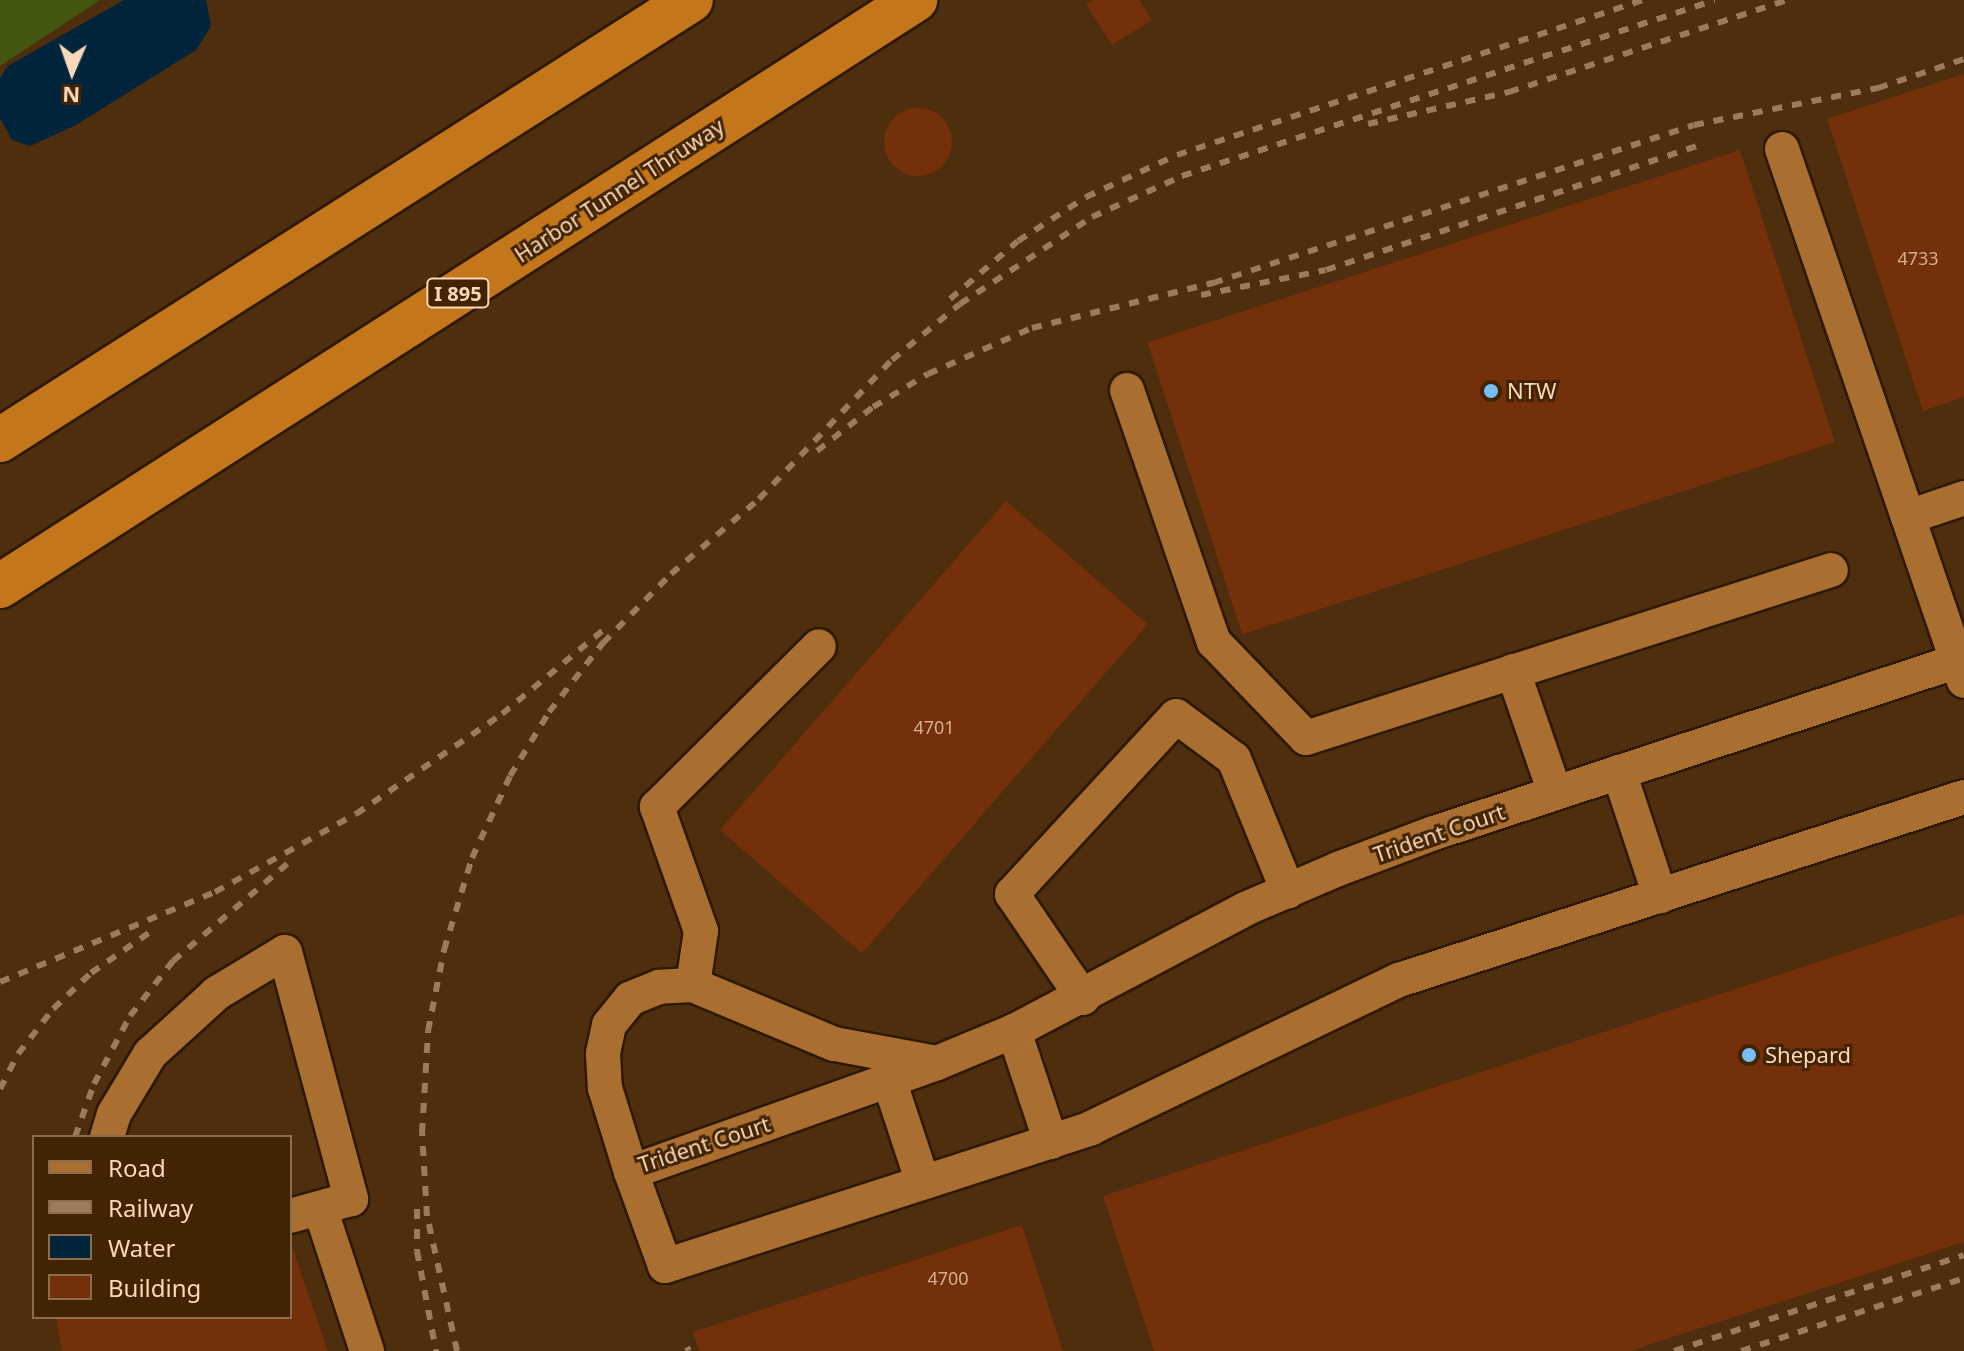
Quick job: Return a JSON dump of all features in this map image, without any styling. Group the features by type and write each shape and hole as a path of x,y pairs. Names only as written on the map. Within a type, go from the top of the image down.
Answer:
{"highway":[{"path":"0,440 691,0"},
{"name":"Harbor Tunnel Thruway","path":"0,586 915,0"}],"street":[{"path":"1782,149 1962,667"},
{"path":"1127,390 1214,642 1306,738 1831,570"},
{"path":"1908,517 1964,498"},
{"path":"693,985 701,931 657,807 819,646"},
{"name":"Trident Court","path":"937,1063 834,1044 693,985 659,987 630,999 609,1025 603,1053 605,1088 631,1172 937,1063 1014,1031 1288,891 1434,833 1619,772 1962,667"},
{"path":"1513,671 1555,793"},
{"path":"1083,998 1012,894 1176,716 1234,759 1288,891"},
{"path":"1619,772 1660,896"},
{"path":"631,1172 665,1266 1091,1128 1399,980 1964,797"},
{"path":"108,1135 114,1114 150,1054 217,993 285,952 351,1199 305,1212 367,1351"},
{"path":"1014,1031 1051,1142"},
{"path":"889,1080 923,1183"}],"green space":[{"path":"0,0 100,0 0,66"}],"water":[{"path":"124,0 206,0 211,26 196,50 76,125 30,146 12,140 0,118 0,78 8,66"}],"building":[{"path":"1093,0 1139,0 1152,20 1112,45 1086,4"},
{"path":"1964,74 1964,397 1923,411 1827,119"},
{"path":"911,108 925,108 937,113 947,123 952,142 947,161 937,171 925,176 911,176 899,171 889,161 884,149 884,135 889,123 899,113"},
{"name":"NTW","path":"1740,150 1835,442 1242,634 1147,343"},
{"path":"1006,501 1148,624 862,953 720,830"},
{"name":"Shepard","path":"1964,914 1964,1242 1630,1351 1154,1351 1103,1196"},
{"path":"1022,1225 1063,1351 699,1351 693,1332"},
{"path":"292,1247 328,1351 62,1351 56,1319 292,1319"}],"railway":[{"path":"950,299 1018,241 1086,197 1177,155 1644,0"},
{"path":"457,1351 427,1216 422,1133 428,1031 444,950 472,858 510,776 549,712 603,643 671,574 759,499 892,360 960,304 1092,217 1182,176 1715,0"},
{"path":"1368,124 1509,92 1787,0"},
{"path":"817,451 873,407 928,374 1032,328 1213,283 1694,125 1878,88 1964,59"},
{"path":"1201,295 1326,270 1702,144"},
{"path":"0,982 215,892 356,814 502,714 603,630"},
{"path":"76,1135 94,1084 130,1016 173,961 294,858"},
{"path":"0,1089 18,1054 53,1009 91,973 153,930"},
{"path":"417,1209 417,1251 436,1351"},
{"path":"1674,1351 1964,1255"},
{"path":"1741,1351 1964,1278"},
{"path":"687,1347 689,1351"}],"place":[{"name":"NTW","path":"1491,391"},
{"name":"Shepard","path":"1749,1055"}]}
